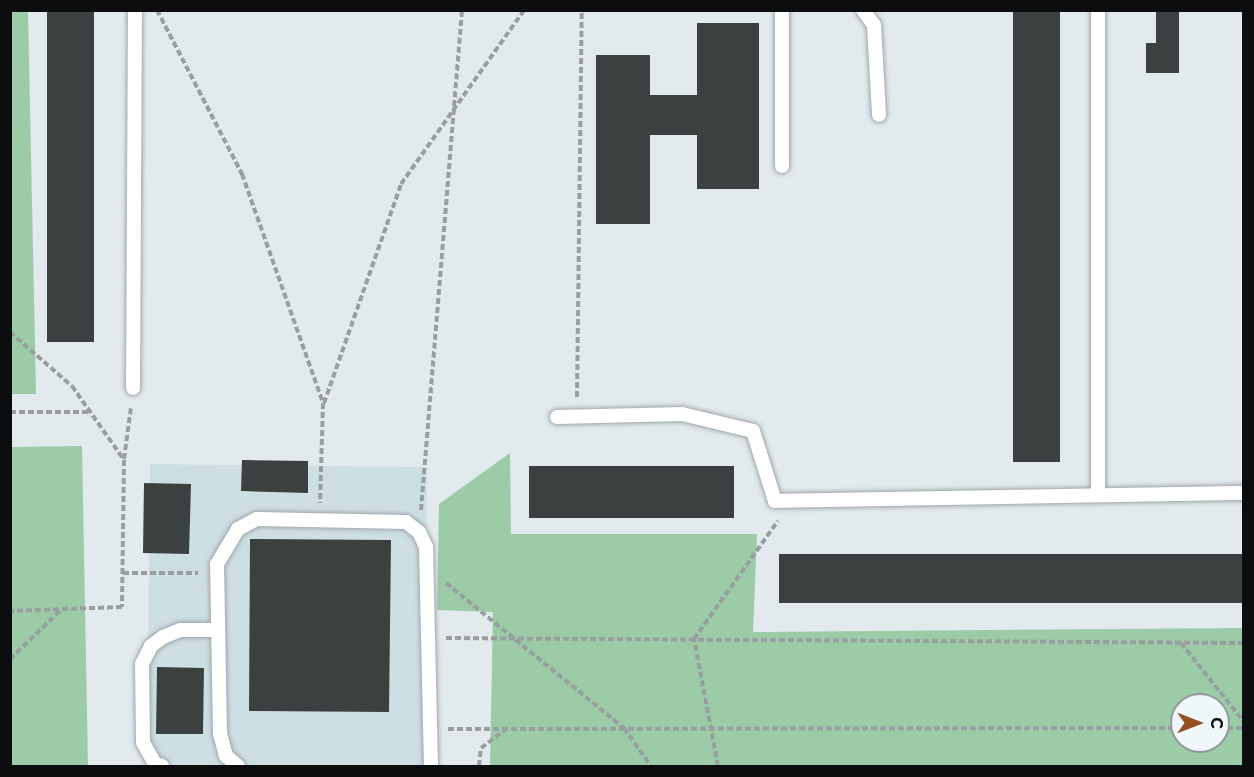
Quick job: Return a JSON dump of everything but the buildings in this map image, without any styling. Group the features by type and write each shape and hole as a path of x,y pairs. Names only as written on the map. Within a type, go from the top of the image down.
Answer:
{"lane":[{"path":"133,388 135,10"},
{"path":"782,10 782,166"},
{"path":"863,10 874,25 879,115"},
{"path":"1098,10 1098,495"},
{"path":"557,417 682,414 753,431 775,501 1244,493"},
{"path":"238,766 225,756 220,733 217,564 238,529 257,519 406,522 419,532 426,547 431,766"},
{"path":"162,766 155,764 143,742 142,664 152,646 163,637 180,630 218,630"}],"path":[{"path":"156,10 242,174 323,403"},
{"path":"419,532 456,110 462,10"},
{"path":"320,520 323,403 401,184 456,110 524,10"},
{"path":"575,416 582,10"},
{"path":"10,332 72,386 124,460"},
{"path":"10,611 122,607 124,460 133,388"},
{"path":"10,412 91,412"},
{"path":"718,766 713,728 694,639 792,501"},
{"path":"427,567 624,728 651,766"},
{"path":"123,573 217,573"},
{"path":"10,659 63,609"},
{"path":"428,638 1244,643"},
{"path":"1181,642 1244,722"},
{"path":"479,766 481,748 507,728"},
{"path":"430,729 1170,728"}],"shaded area":[{"path":"150,464 427,467 425,766 147,766"}],"green space":[{"path":"10,11 28,11 36,394 11,394"},
{"path":"82,446 88,766 11,766 11,447"},
{"path":"510,453 511,534 757,534 753,632 1243,628 1243,766 490,766 493,612 437,610 439,504"}]}
